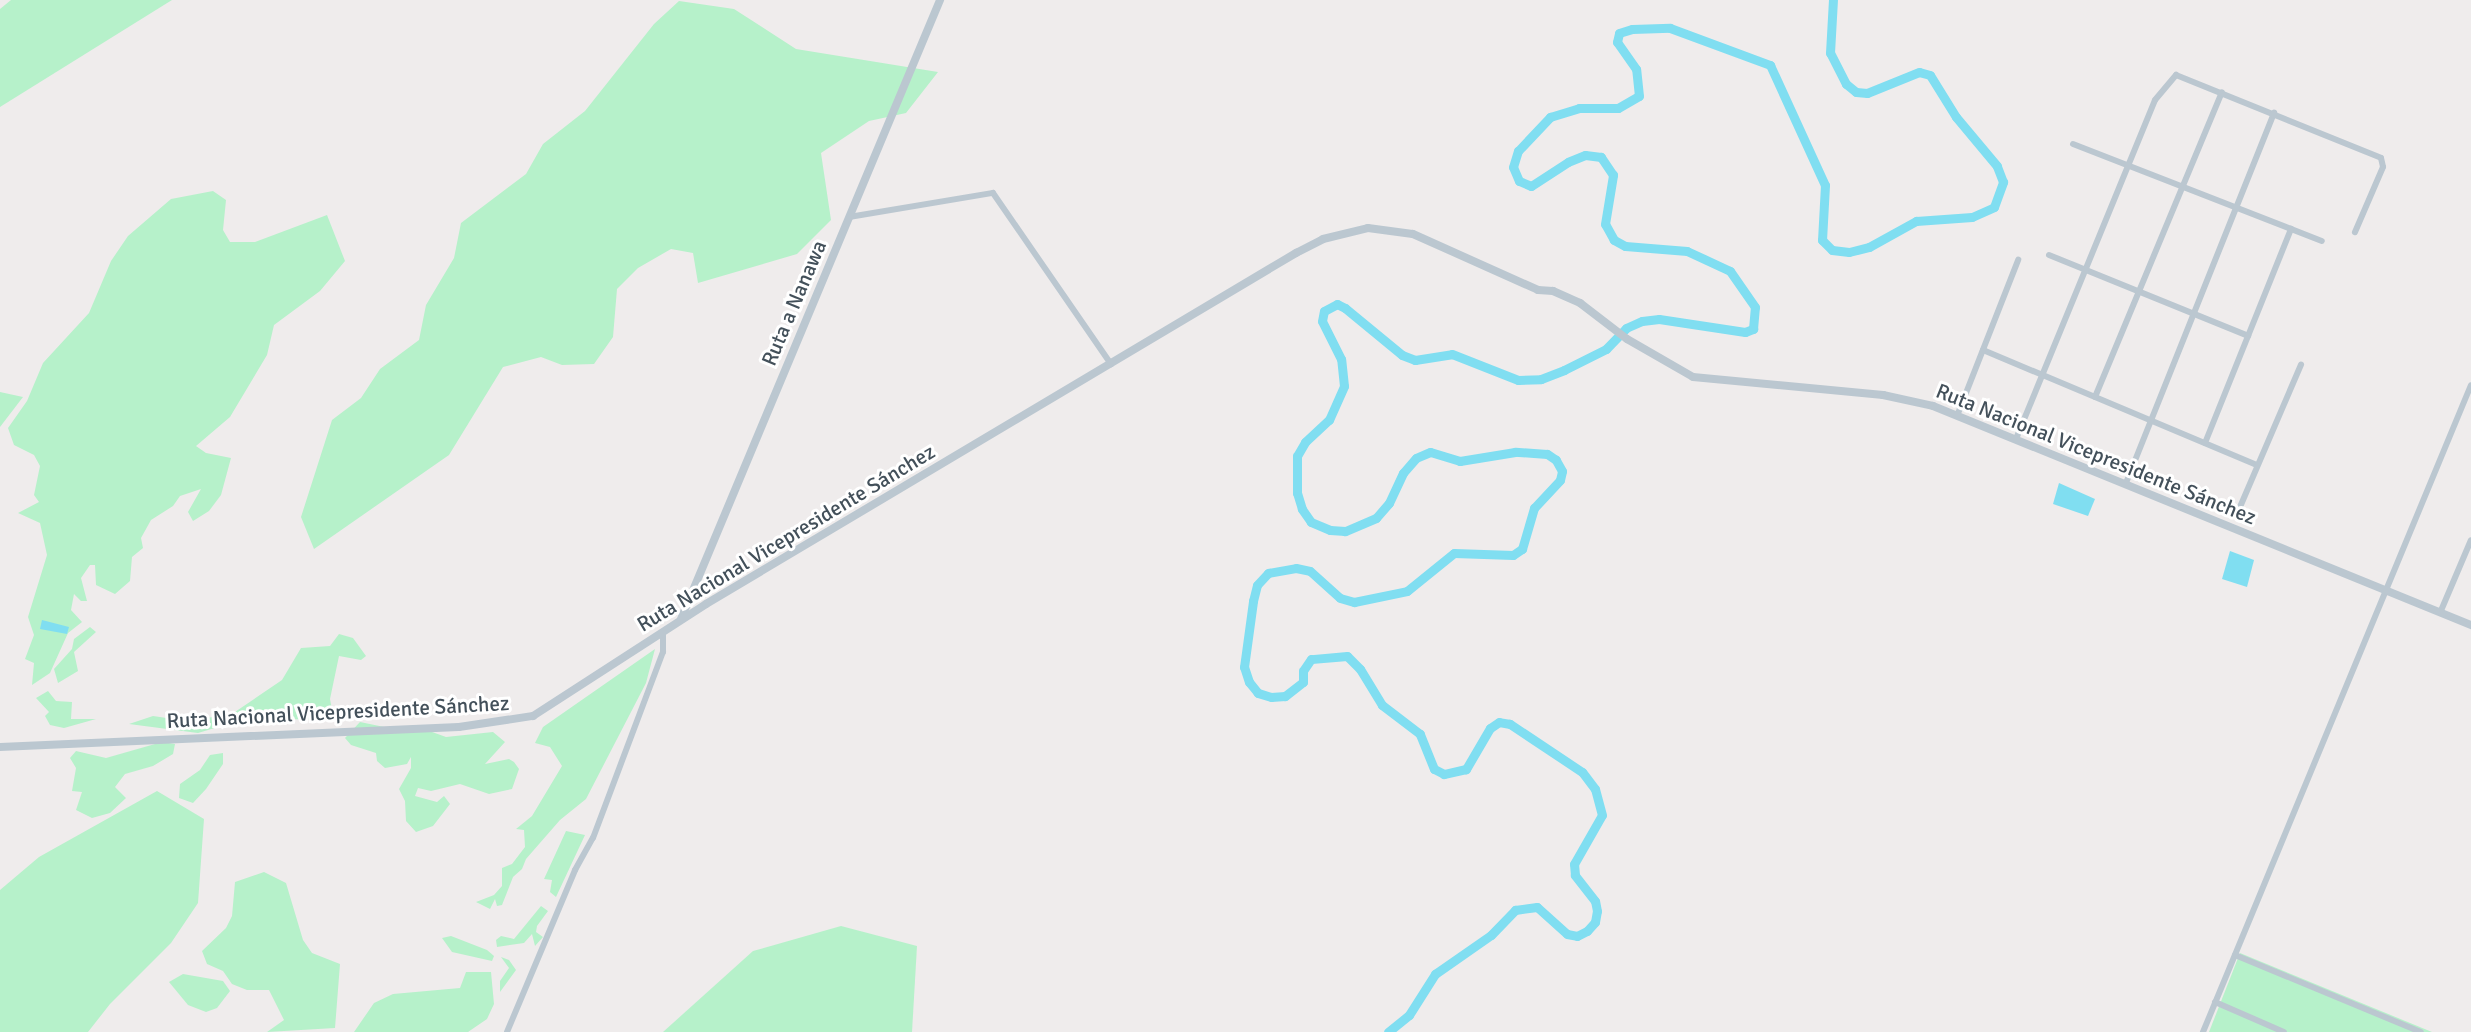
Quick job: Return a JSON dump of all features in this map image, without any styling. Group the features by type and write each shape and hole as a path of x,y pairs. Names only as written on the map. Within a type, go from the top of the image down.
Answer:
{"street":[{"name":"Ruta a Nanawa","path":"681,620 940,0"},
{"path":"2016,439 2155,100 2176,75 2381,158 2383,167 2355,232"},
{"path":"2095,397 2222,92"},
{"path":"2126,483 2274,113"},
{"path":"2073,144 2322,241"},
{"path":"849,217 993,193 1111,364"},
{"name":"Ruta Nacional Vicepresidente Sánchez","path":"0,747 503,723 546,709 706,604 1296,253 1323,239 1368,228 1413,234 1538,290 1553,291 1580,303 1627,339 1693,377 1883,395 1957,416 2471,625"},
{"path":"2205,443 2291,229"},
{"path":"2049,255 2248,336"},
{"path":"1957,416 2018,260"},
{"path":"1983,350 2257,465"},
{"path":"2240,507 2301,365"},
{"path":"2203,1032 2471,385"},
{"path":"2440,613 2471,540"},
{"path":"693,593 697,602 706,604"},
{"path":"507,1032 575,870 593,838 663,652 663,632"},
{"path":"2235,955 2421,1032"},
{"path":"2215,1002 2284,1032"}],"green space":[{"path":"11,0 172,0 0,107 0,9"},
{"path":"679,1 734,9 796,49 938,72 906,113 869,121 821,153 831,220 797,254 698,283 693,253 671,249 638,268 617,289 613,337 594,364 562,365 541,357 503,367 449,455 314,549 301,517 332,420 361,398 380,369 419,340 426,305 454,258 461,223 526,174 543,144 585,111 654,24"},
{"path":"213,191 226,200 223,230 230,242 255,242 327,215 345,261 320,291 274,325 267,355 230,417 196,446 206,453 231,458 221,495 209,511 193,521 188,512 201,489 180,496 173,506 151,520 141,538 143,548 132,557 130,581 115,594 96,585 95,565 90,565 81,578 87,601 81,601 74,594 71,610 82,622 68,633 50,673 32,685 34,663 25,659 34,635 28,617 47,555 40,523 18,513 39,502 34,495 40,466 34,455 14,445 8,428 27,401 43,363 89,313 111,261 128,236 171,199"},
{"path":"0,392 23,397 0,427"},
{"path":"90,627 96,632 74,652 78,671 58,683 54,669 72,649 74,639"},
{"path":"339,634 353,638 366,656 361,660 339,656 330,699 333,715 326,720 248,718 198,733 129,724 153,716 187,721 232,714 282,680 301,648 330,646"},
{"path":"655,649 646,683 586,799 560,820 526,859 522,869 513,877 502,905 497,906 495,899 490,909 476,902 494,895 502,886 502,868 512,864 525,847 524,830 516,829 532,816 562,766 550,747 535,743 543,727"},
{"path":"48,691 56,701 72,702 71,719 96,719 64,728 50,725 45,716 49,712 36,698"},
{"path":"360,722 394,729 421,728 446,737 493,732 505,742 485,764 509,759 514,762 519,769 512,789 489,794 460,784 431,791 418,788 415,796 437,802 444,796 450,804 433,826 416,832 406,821 405,801 399,789 411,768 411,757 407,764 385,768 377,761 376,753 351,745 345,738"},
{"path":"162,742 175,744 173,754 153,766 125,774 115,787 126,798 110,813 92,818 76,810 82,792 72,791 76,768 70,758 76,751 106,758"},
{"path":"223,753 223,764 193,803 179,798 180,784 200,770 210,755"},
{"path":"157,791 204,819 198,903 171,943 110,1004 88,1032 0,1032 0,890 39,857"},
{"path":"566,831 585,835 556,897 550,892 552,880 544,879"},
{"path":"264,872 286,883 303,940 312,953 340,964 335,1028 267,1032 284,1020 269,990 247,990 232,984 223,971 207,964 202,951 226,928 232,916 235,882"},
{"path":"541,906 548,911 537,926 536,932 543,937 535,946 532,934 524,943 497,947 496,940 501,936 514,939"},
{"path":"841,926 917,946 912,1032 663,1032 753,951"},
{"path":"451,936 487,950 494,956 492,961 452,952 442,938"},
{"path":"2240,953 2432,1032 2209,1032"},
{"path":"501,957 509,960 516,970 500,992 500,981 509,968"},
{"path":"466,972 491,972 494,1004 487,1019 468,1032 354,1032 374,1003 393,994 460,988"},
{"path":"183,974 223,981 230,991 217,1008 206,1012 188,1005 169,982"}],"water":[{"path":"2059,483 2095,499 2088,516 2053,504"},
{"path":"2230,551 2254,560 2247,587 2222,579"},
{"path":"42,620 69,627 67,634 40,629"}],"waterway":[{"path":"1388,1032 1409,1015 1435,974 1491,935 1515,910 1537,907 1567,934 1577,936 1587,931 1595,922 1597,911 1595,901 1575,875 1574,864 1602,815 1595,789 1582,772 1510,724 1499,722 1490,728 1466,769 1444,774 1434,769 1420,734 1382,705 1360,669 1347,656 1311,659 1303,671 1303,682 1285,696 1271,697 1258,693 1249,682 1244,667 1253,601 1257,585 1268,573 1296,568 1310,571 1340,598 1354,602 1407,591 1454,553 1513,555 1522,549 1534,508 1560,480 1562,471 1556,460 1547,454 1515,452 1460,461 1430,452 1416,458 1403,473 1389,503 1376,518 1345,531 1330,530 1311,522 1302,509 1297,493 1297,456 1305,442 1329,420 1344,386 1341,359 1322,321 1324,311 1337,304 1345,308 1402,355 1415,360 1452,354 1518,380 1541,379 1564,370 1606,349 1626,328 1642,321 1659,319 1745,332 1753,329 1755,307 1730,271 1687,251 1625,246 1614,240 1605,224 1613,175 1601,157 1585,155 1568,162 1531,186 1519,181 1513,167 1518,151 1550,117 1579,108 1618,108 1639,96 1636,69 1617,42 1619,33 1632,29 1670,28 1770,65 1825,185 1822,240 1832,250 1849,252 1869,247 1916,221 1972,217 1994,207 2003,182 1997,166 1956,117 1930,75 1919,72 1867,93 1856,92 1846,84 1830,53 1833,0"}]}
